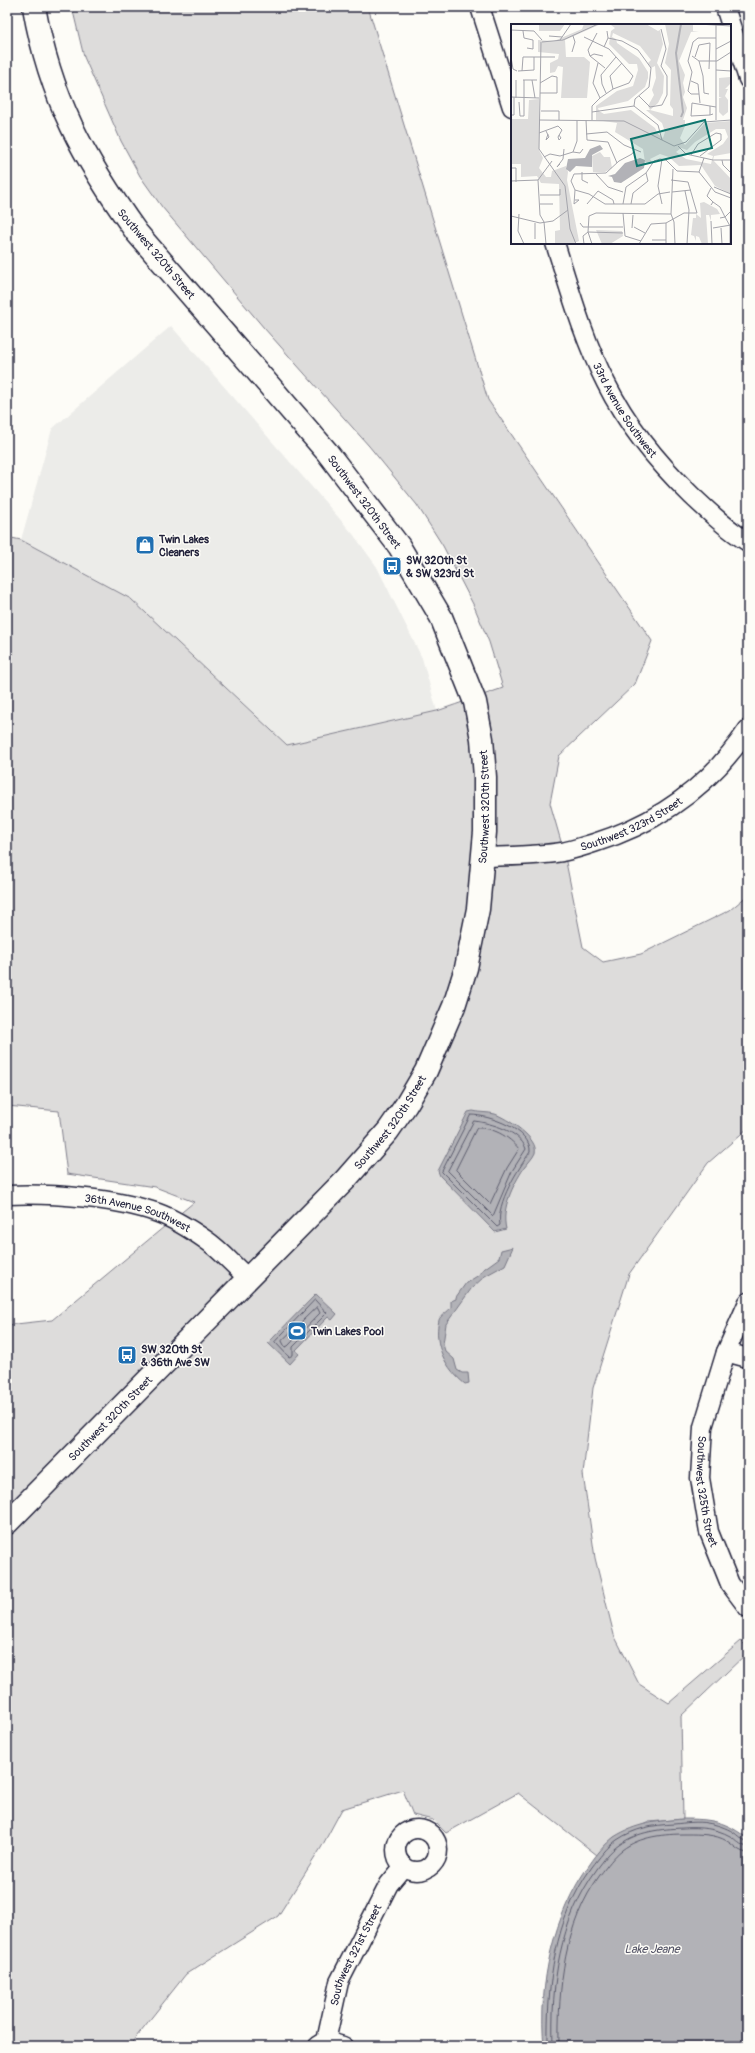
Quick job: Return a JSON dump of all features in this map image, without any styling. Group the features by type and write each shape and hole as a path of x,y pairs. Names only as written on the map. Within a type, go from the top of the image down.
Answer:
{"main road":[{"name":"Southwest 320th Street","path":"7,1524 249,1279 367,1156 406,1105 426,1070 454,1006 466,968 478,909 483,857 486,799 482,739 475,702 441,617 399,546 327,452 137,233 112,199 75,135 61,105 48,67 34,7"}],"street":[{"path":"480,7 511,104"},
{"path":"725,7 730,24"},
{"path":"731,26 748,79"},
{"name":"33rd Avenue Southwest","path":"555,244 580,323 592,353 606,383 624,414 643,440 681,485 722,524 748,542"},
{"name":"Southwest 323rd Street","path":"483,857 564,852 604,840 648,822 670,809 704,782 727,758 748,730"},
{"name":"36th Avenue Southwest","path":"7,1195 35,1194 111,1202 159,1213 207,1241 249,1279"},
{"name":"Southwest 325th Street","path":"748,1302 726,1352 703,1427 700,1478 709,1532 730,1584 748,1608"},
{"path":"726,1352 748,1358"},
{"name":"Southwest 321st Street","path":"322,2043 339,1982 389,1884 404,1866"},
{"path":"322,2043 343,2046"}],"shaded area":[{"path":"72,7 368,7 488,400 652,641 635,684 559,756 550,803 564,852 583,947 603,962 641,954 730,910 748,895 748,1128 708,1163 629,1274 593,1388 583,1474 595,1558 614,1635 639,1684 669,1703 741,1641 748,1648 748,1652 681,1716 683,1819 649,1822 613,1838 597,1855 518,1793 446,1833 433,1820 413,1815 403,1790 342,1809 321,1848 278,1916 186,1974 129,2046 7,2046 7,1325 52,1320 194,1202 155,1187 67,1174 59,1111 7,1106 7,537 21,540 131,599 287,745 437,711 503,688 489,642 474,606 443,546 417,505 369,446 264,328 162,207 140,176 121,141 84,57"},
{"path":"171,326 353,534 377,567 422,658 437,711 287,745 131,599 21,540 52,429"}],"water":[{"path":"473,1111 495,1114 514,1124 527,1135 535,1147 534,1155 524,1168 509,1197 505,1213 506,1229 495,1232 440,1176 438,1171 468,1112"},
{"path":"513,1247 505,1265 485,1276 471,1289 446,1324 443,1344 445,1351 454,1359 457,1370 462,1373 468,1373 469,1383 465,1384 452,1371 443,1356 438,1338 439,1320 450,1309 451,1301 456,1299 466,1283 479,1275 481,1271 499,1258 501,1250"},
{"name":"Twin Lakes Pool","path":"316,1294 337,1314 332,1320 328,1317 296,1350 299,1354 290,1364 268,1343"},
{"name":"Lake Jeane","path":"683,1819 718,1822 732,1828 748,1839 748,2046 544,2046 543,1999 546,1975 558,1927 566,1905 577,1884 598,1853 607,1843 622,1832 656,1822"}],"place":[{"name":"Twin Lakes Cleaners","path":"145,545"},
{"name":"SW 320th St & SW 323rd St","path":"392,566"},
{"name":"Twin Lakes Pool","path":"297,1331"},
{"name":"SW 320th St & 36th Ave SW","path":"127,1355"}]}
